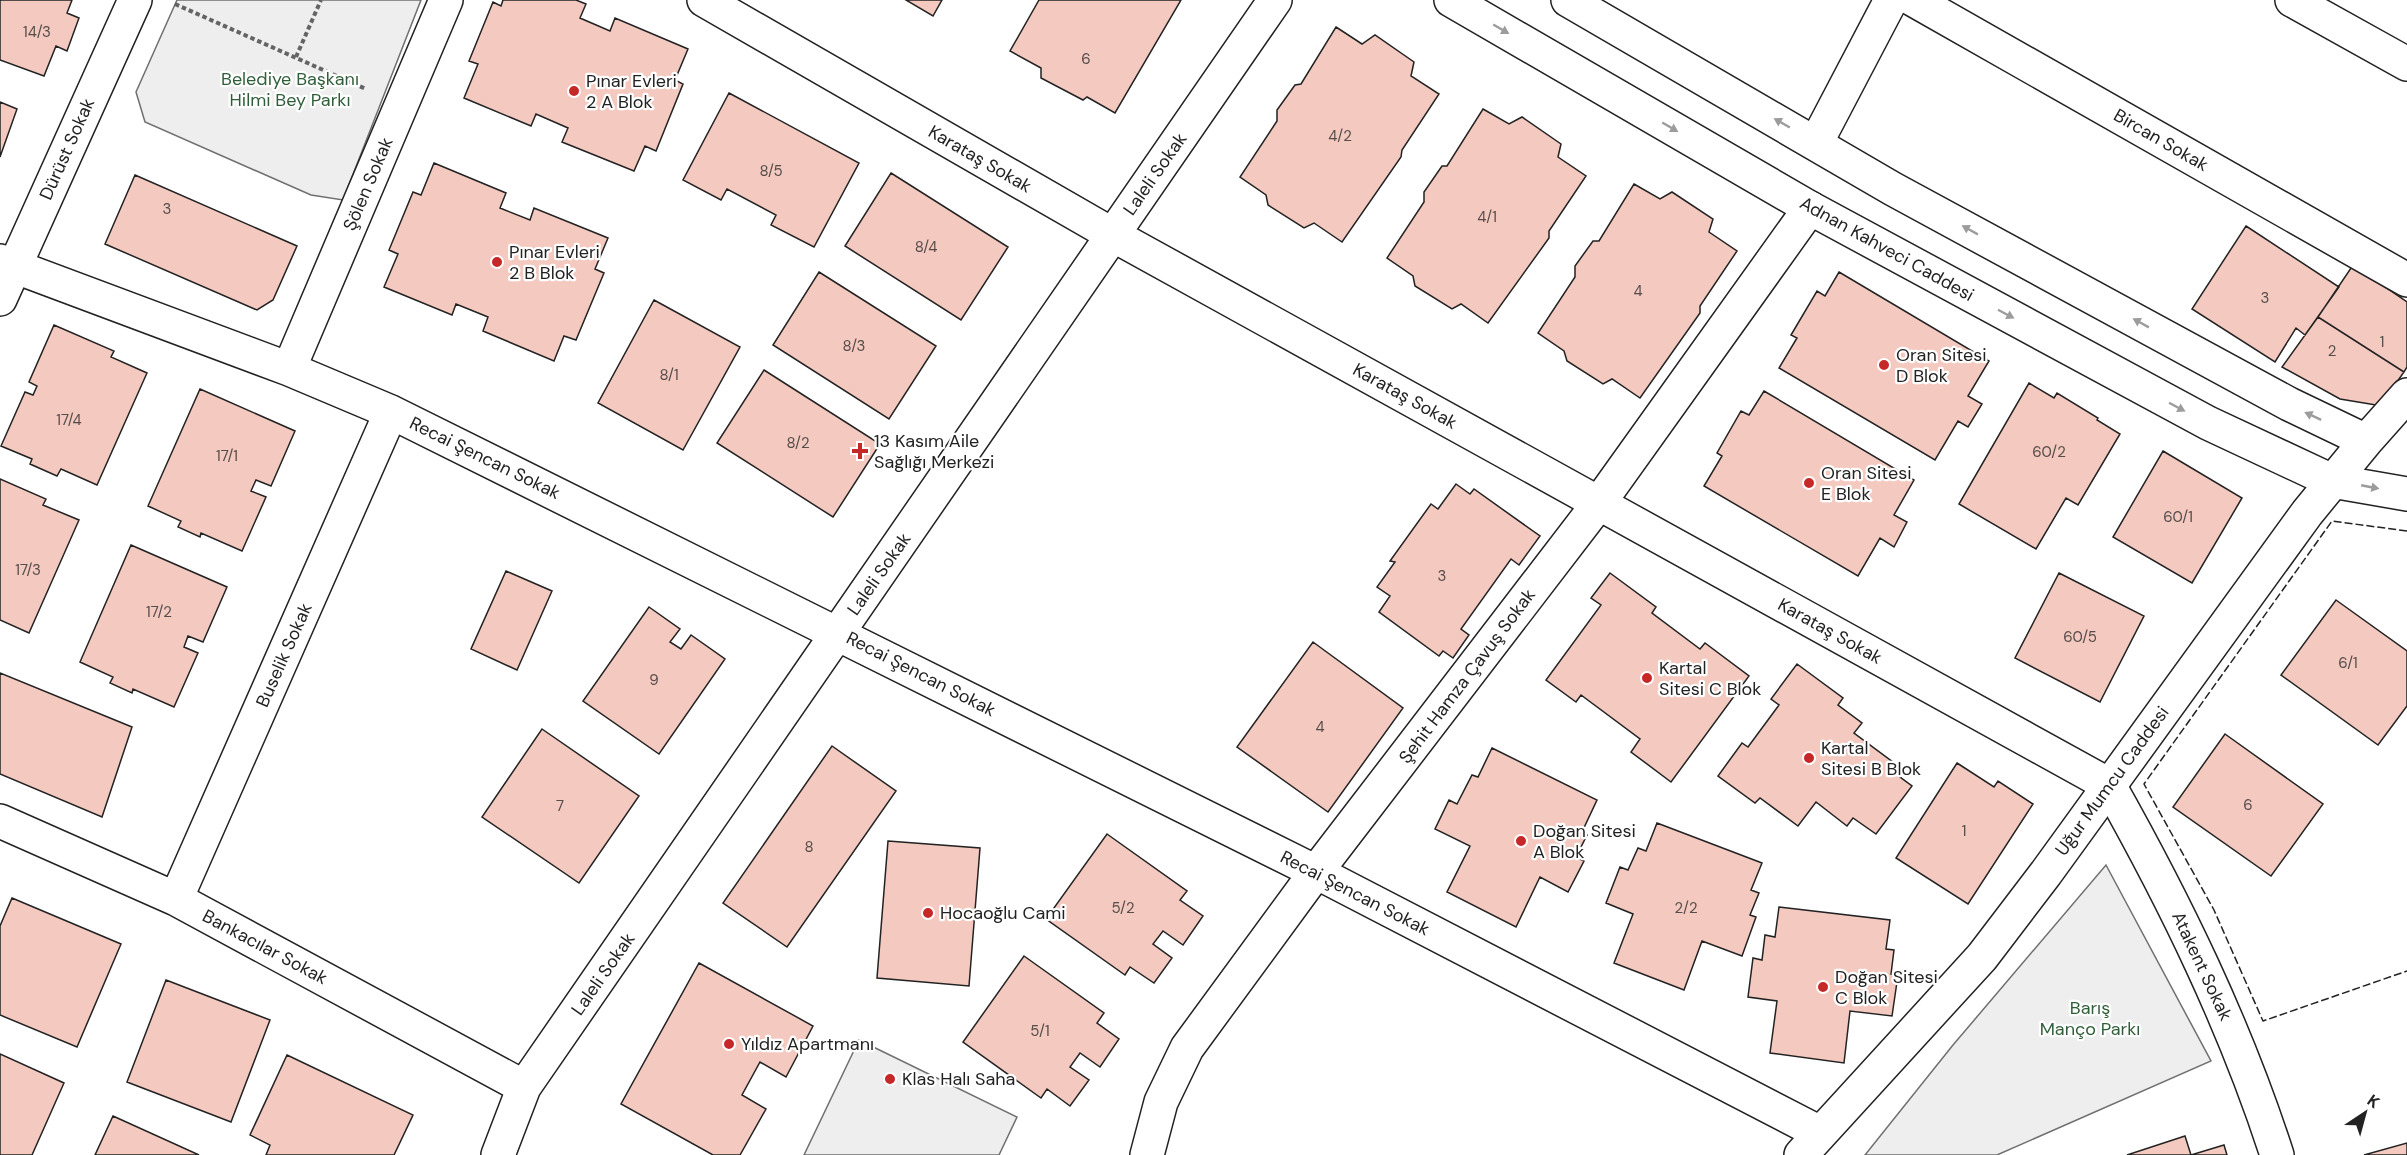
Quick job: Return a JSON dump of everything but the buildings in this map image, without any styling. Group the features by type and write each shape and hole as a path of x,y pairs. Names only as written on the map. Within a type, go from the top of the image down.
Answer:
{"street":[{"name":"Dürüst Sokak","path":"0,299 7,264 135,0"},
{"name":"Şölen Sokak","path":"289,369 446,0"},
{"name":"Karataş Sokak","path":"704,0 1113,235 2109,785"},
{"name":"Laleli Sokak","path":"498,1155 524,1087 1275,0"},
{"name":"Adnan Kahveci Caddesi","path":"1451,0 1810,208 2208,423 2332,481 2407,494"},
{"path":"1568,0 1816,142 1893,189 2289,404 2366,441"},
{"path":"1816,142 1891,0"},
{"name":"Bircan Sokak","path":"1914,0 2407,280"},
{"path":"2292,0 2407,64"},
{"name":"Şehit Hamza Çavuş Sokak","path":"1147,1155 1161,1102 1187,1048 1316,872 1599,503 1810,208"},
{"name":"Recai Şencan Sokak","path":"7,264 289,369 391,411 1316,872 1811,1144"},
{"name":"Uğur Mumcu Caddesi","path":"1811,1144 1982,957 2332,481 2407,395"},
{"name":"Buselik Sokak","path":"176,899 391,411"},
{"name":"Atakent Sokak","path":"2109,785 2184,923 2258,1094 2277,1155"},
{"name":"Bankacılar Sokak","path":"0,821 176,899 524,1087"}],"path":[{"path":"296,57 321,0"},
{"path":"175,4 373,92"}],"green space":[{"name":"Belediye Başkanı Hilmi Bey Parkı","path":"177,0 421,0 343,200 311,195 145,122 136,92"},
{"name":"Barış Manço Parkı","path":"2106,865 2211,1061 1997,1155 1865,1155 1953,1045"},
{"name":"Klas Halı Saha","path":"859,1040 1017,1117 999,1155 804,1155"}],"fence":[{"path":"2407,531 2332,521 2144,784 2214,910 2263,1021 2407,971"}],"place":[{"name":"Pınar Evleri 2 A Blok","path":"574,91"},
{"name":"Pınar Evleri 2 B Blok","path":"497,262"},
{"name":"Oran Sitesi D Blok","path":"1884,365"},
{"name":"13 Kasım Aile Sağlığı Merkezi","path":"860,451"},
{"name":"Oran Sitesi E Blok","path":"1809,483"},
{"name":"Kartal Sitesi C Blok","path":"1647,678"},
{"name":"Kartal Sitesi B Blok","path":"1809,758"},
{"name":"Doğan Sitesi A Blok","path":"1521,841"},
{"name":"Hocaoğlu Cami","path":"928,913"},
{"name":"Doğan Sitesi C Blok","path":"1823,987"},
{"name":"Yıldız Apartmanı","path":"729,1044"},
{"name":"Klas Halı Saha","path":"890,1079"}]}
